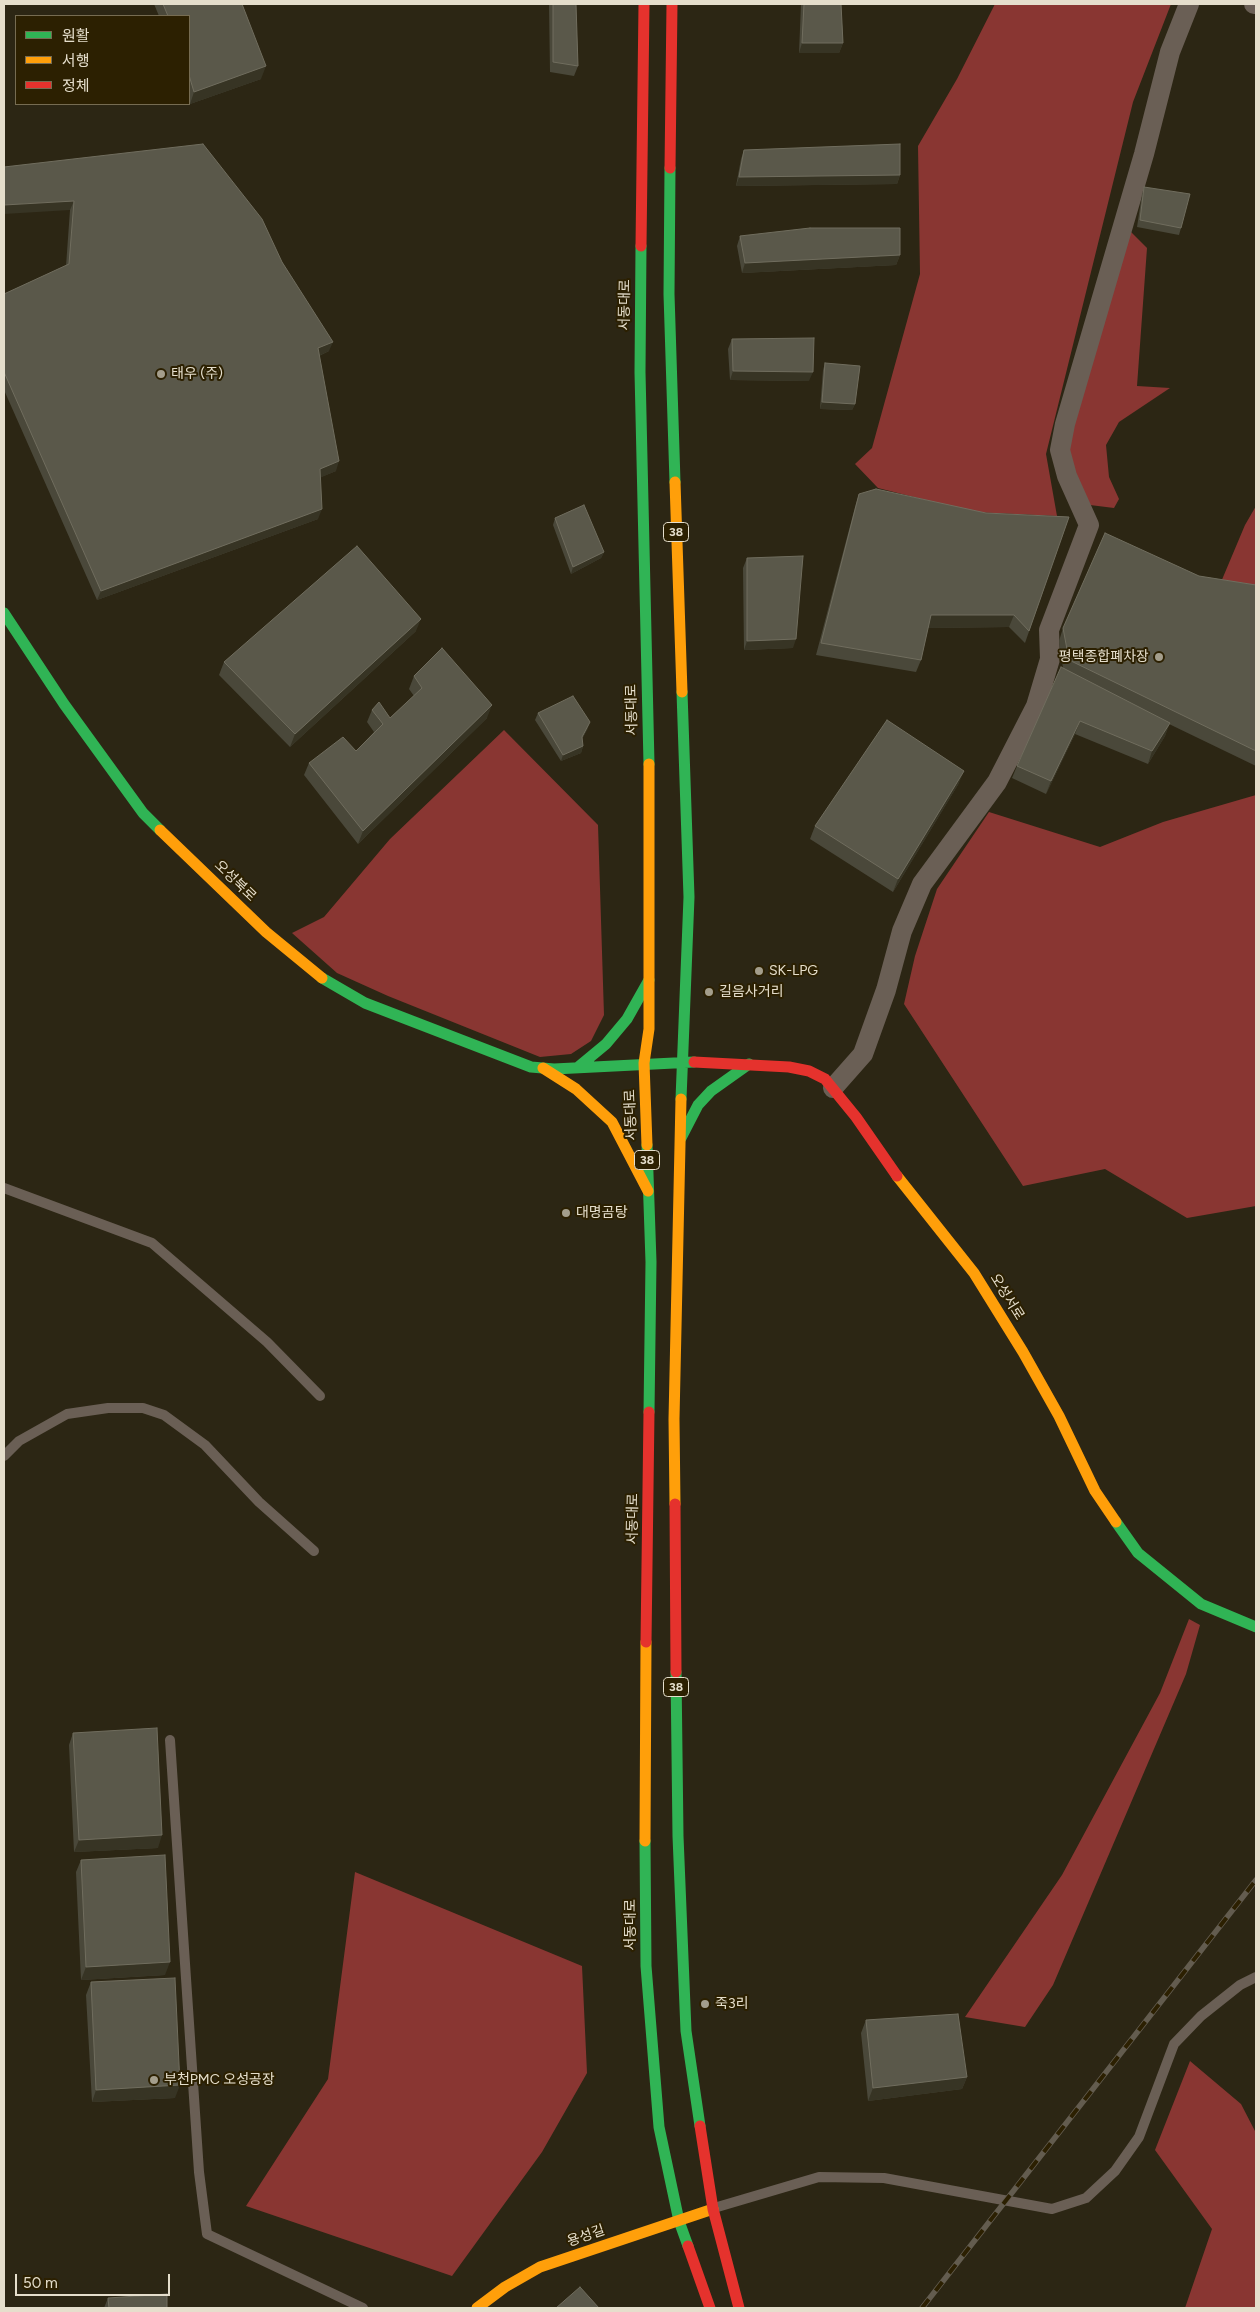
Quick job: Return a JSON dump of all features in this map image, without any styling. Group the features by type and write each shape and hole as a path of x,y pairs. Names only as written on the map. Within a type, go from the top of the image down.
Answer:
{"main road":[{"name":"서동대로","path":"644,4 640,372 650,818 649,1029 644,1063 651,1262 645,1753 646,1966 659,2127 680,2221 710,2308"},
{"name":"38","path":"672,4 669,294 689,897 682,1061 674,1419 678,1836 686,2031 713,2209 739,2308"},
{"name":"오성북로","path":"4,613 64,704 143,813 266,932 322,978 365,1003 537,1067"},
{"path":"577,1068 606,1044 637,1004 649,980"},
{"name":"오성서로","path":"537,1067 577,1068 682,1061 789,1067 810,1071 825,1079 856,1117 897,1177 974,1273 1055,1408 1095,1491 1138,1553 1201,1604 1256,1627"},
{"path":"681,1138 698,1105 711,1091 749,1064"},
{"path":"537,1067 576,1089 598,1106 612,1122 648,1191"},
{"name":"용성길","path":"477,2308 505,2287 540,2267 713,2209"}],"street":[{"path":"833,1088 863,1054 886,990 902,931 922,884 997,782 1036,706 1050,660 1049,630 1090,525 1067,476 1060,450 1065,424 1144,154 1170,52 1188,4"}],"lane":[{"path":"4,1188 152,1243 267,1342 320,1396"},
{"path":"4,1456 19,1441 67,1414 108,1408 143,1408 164,1416 205,1445 259,1502 314,1551"},
{"path":"170,1740 198,2162 207,2234 363,2308"},
{"path":"713,2209 819,2177 884,2178 1052,2209 1086,2198 1115,2171 1139,2137 1174,2044 1201,2016 1240,1985 1256,1977"}],"shaded area":[{"path":"995,4 1171,4 1133,102 1046,454 1057,516 973,512 878,488 855,464 872,448 920,274 918,146 957,79"},
{"path":"1127,228 1147,248 1137,386 1170,388 1119,422 1106,445 1109,477 1119,499 1114,508 1090,505 1075,478 1070,456 1069,429"},
{"path":"1256,506 1256,590 1221,582 1245,525"},
{"path":"504,730 598,825 604,1015 591,1041 571,1054 540,1057 388,996 337,973 292,933 324,917 390,839"},
{"path":"1256,795 1256,1206 1187,1218 1105,1169 1023,1186 904,1004 915,956 937,889 989,812 1100,847 1163,822"},
{"path":"1189,1619 1200,1625 1186,1674 1053,1985 1025,2027 965,2017 1062,1875 1160,1693"},
{"path":"355,1872 582,1966 587,2073 542,2152 452,2276 246,2206 328,2079"},
{"path":"1190,2061 1241,2104 1256,2133 1256,2308 1185,2308 1212,2229 1155,2150"}],"building":[{"path":"163,4 242,4 266,66 194,92 190,78 190,15 168,15"},
{"path":"553,4 576,4 578,66 553,62"},
{"path":"804,4 841,4 843,43 802,43"},
{"name":"태우 (주)","path":"203,144 262,219 282,262 333,342 318,348 339,461 320,469 322,509 101,591 4,372 4,294 69,264 74,201 4,205 4,167"},
{"path":"900,144 900,175 739,177 744,150"},
{"path":"1144,187 1190,194 1181,228 1140,220"},
{"path":"810,228 900,228 900,255 745,263 740,236"},
{"path":"814,338 813,372 733,371 732,339"},
{"path":"825,363 860,366 855,404 822,402"},
{"path":"876,489 986,513 1069,517 1029,631 1014,615 931,615 921,660 821,643 859,494"},
{"path":"584,505 604,552 573,567 555,518"},
{"name":"평택종합폐차장","path":"1105,533 1199,576 1256,585 1256,751 1069,660 1063,628"},
{"path":"357,546 421,619 295,734 224,662"},
{"path":"803,556 796,639 747,641 747,558"},
{"path":"442,648 492,705 363,831 309,763 343,737 356,751 383,724 372,710 379,702 390,718 422,688 414,676"},
{"path":"1061,667 1170,723 1152,751 1080,721 1051,781 1017,766"},
{"path":"573,696 590,722 582,737 583,746 563,755 538,713"},
{"path":"887,720 964,771 898,879 815,826"},
{"path":"157,1728 162,1835 79,1840 73,1733"},
{"path":"165,1855 170,1962 86,1967 81,1860"},
{"path":"175,1978 180,2085 96,2090 91,1982"},
{"path":"958,2014 967,2077 873,2088 866,2020"},
{"path":"580,2287 599,2308 556,2308"},
{"path":"167,2294 167,2308 109,2308 108,2298"}],"railway":[{"path":"922,2308 1256,1880"}],"traffic: fast":[{"path":"670,168 669,294 675,482"},
{"path":"641,246 640,372 649,764"},
{"path":"4,613 64,704 143,813 160,830"},
{"path":"681,1099 689,897 682,692"},
{"path":"322,978 365,1003 531,1067 554,1069 694,1062"},
{"path":"577,1068 606,1044 627,1019 649,980"},
{"path":"681,1138 698,1105 711,1091 749,1064"},
{"path":"647,1145 651,1262 649,1412"},
{"path":"1116,1522 1138,1553 1201,1604 1256,1627"},
{"path":"676,1672 678,1836 686,2031 700,2126"},
{"path":"645,1841 646,1966 659,2127 679,2221 688,2246"}],"traffic: slow":[{"path":"675,482 682,692"},
{"path":"647,1145 644,1063 649,1029 649,764"},
{"path":"160,830 266,932 322,978"},
{"path":"543,1068 576,1089 612,1122 648,1191"},
{"path":"675,1504 674,1419 681,1099"},
{"path":"897,1176 974,1273 1023,1352 1059,1416 1095,1491 1116,1522"},
{"path":"645,1841 646,1642"},
{"path":"477,2308 505,2287 540,2267 713,2209"}],"traffic: jam":[{"path":"641,246 644,4"},
{"path":"670,168 672,4"},
{"path":"694,1062 789,1067 809,1071 825,1079 856,1117 897,1176"},
{"path":"646,1642 649,1412"},
{"path":"675,1504 676,1672"},
{"path":"700,2126 713,2209 739,2308"},
{"path":"688,2246 710,2308"}],"place":[{"name":"태우 (주)","path":"161,374"},
{"name":"평택종합폐차장","path":"1159,657"},
{"name":"SK-LPG","path":"759,971"},
{"name":"길음사거리","path":"709,992"},
{"name":"대명곰탕","path":"566,1213"},
{"name":"죽3리","path":"705,2004"},
{"name":"부천PMC 오성공장","path":"154,2080"}]}
